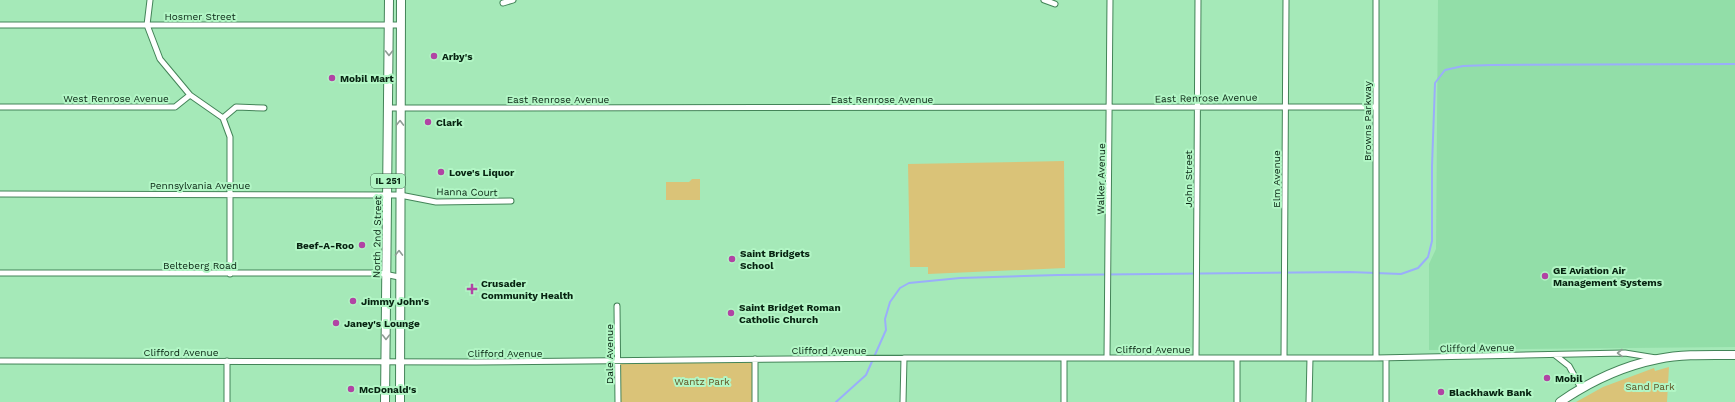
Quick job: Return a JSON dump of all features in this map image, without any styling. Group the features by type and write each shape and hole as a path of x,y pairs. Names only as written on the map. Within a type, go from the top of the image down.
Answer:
{"main road":[{"name":"North 2nd Street","path":"385,402 389,0"},
{"name":"IL 251","path":"400,0 400,402"},
{"path":"1560,402 1581,388 1612,373 1658,359 1690,355 1735,355"}],"street":[{"path":"150,0 147,25 160,59 190,95 223,118 230,137 230,274"},
{"path":"502,3 513,0"},
{"path":"1044,0 1055,4"},
{"name":"Walker Avenue","path":"1107,358 1111,108 1110,0"},
{"name":"John Street","path":"1196,358 1198,0"},
{"name":"Elm Avenue","path":"1284,358 1286,0"},
{"name":"Browns Parkway","path":"1376,0 1376,358"},
{"name":"Hosmer Street","path":"0,25 400,25"},
{"name":"West Renrose Avenue","path":"0,107 175,107 190,95"},
{"path":"223,118 236,107 264,108"},
{"name":"East Renrose Avenue","path":"388,108 1375,107"},
{"name":"Pennsylvania Avenue","path":"0,194 400,195"},
{"name":"Hanna Court","path":"400,195 436,202 511,201"},
{"name":"Belteberg Road","path":"0,273 379,273 399,277"},
{"name":"Dale Avenue","path":"617,306 619,361 618,402"},
{"name":"Clifford Avenue","path":"0,361 400,362 904,358 1386,358 1625,353 1658,359"},
{"path":"1554,354 1569,366 1581,388"},
{"path":"904,358 904,402"},
{"path":"1064,358 1064,402"},
{"path":"1237,358 1237,402"},
{"path":"1309,402 1310,358"},
{"path":"1386,358 1386,402"},
{"path":"755,359 755,402"},
{"path":"227,361 227,402"}],"shaded area":[{"path":"1438,0 1735,0 1735,347 1429,350 1429,264 1436,249"}],"green space":[{"path":"1064,161 1065,268 928,274 928,267 910,267 908,164"},
{"path":"692,179 700,179 700,200 666,200 666,182 689,182"},
{"name":"Wantz Park","path":"755,359 754,402 618,402 619,361"},
{"name":"Sand Park","path":"1669,367 1667,402 1576,402 1603,387 1654,368 1655,371"}],"waterway":[{"path":"836,402 866,375 886,330 885,319 890,302 900,288 909,283 960,278 1058,275 1350,272 1401,274 1418,268 1428,257 1432,241 1432,166 1435,83 1445,70 1463,66 1491,65 1735,64"}],"place":[{"name":"Arby's","path":"434,56"},
{"name":"Mobil Mart","path":"332,78"},
{"name":"Clark","path":"428,122"},
{"name":"Love's Liquor","path":"441,172"},
{"name":"Beef-A-Roo","path":"362,245"},
{"name":"Saint Bridgets School","path":"732,259"},
{"name":"GE Aviation Air Management Systems","path":"1545,276"},
{"name":"Crusader Community Health","path":"472,289"},
{"name":"Jimmy John's","path":"353,301"},
{"name":"Saint Bridget Roman Catholic Church","path":"731,313"},
{"name":"Janey's Lounge","path":"336,323"},
{"name":"Mobil","path":"1547,378"},
{"name":"McDonald's","path":"351,389"},
{"name":"Blackhawk Bank","path":"1441,392"}]}
